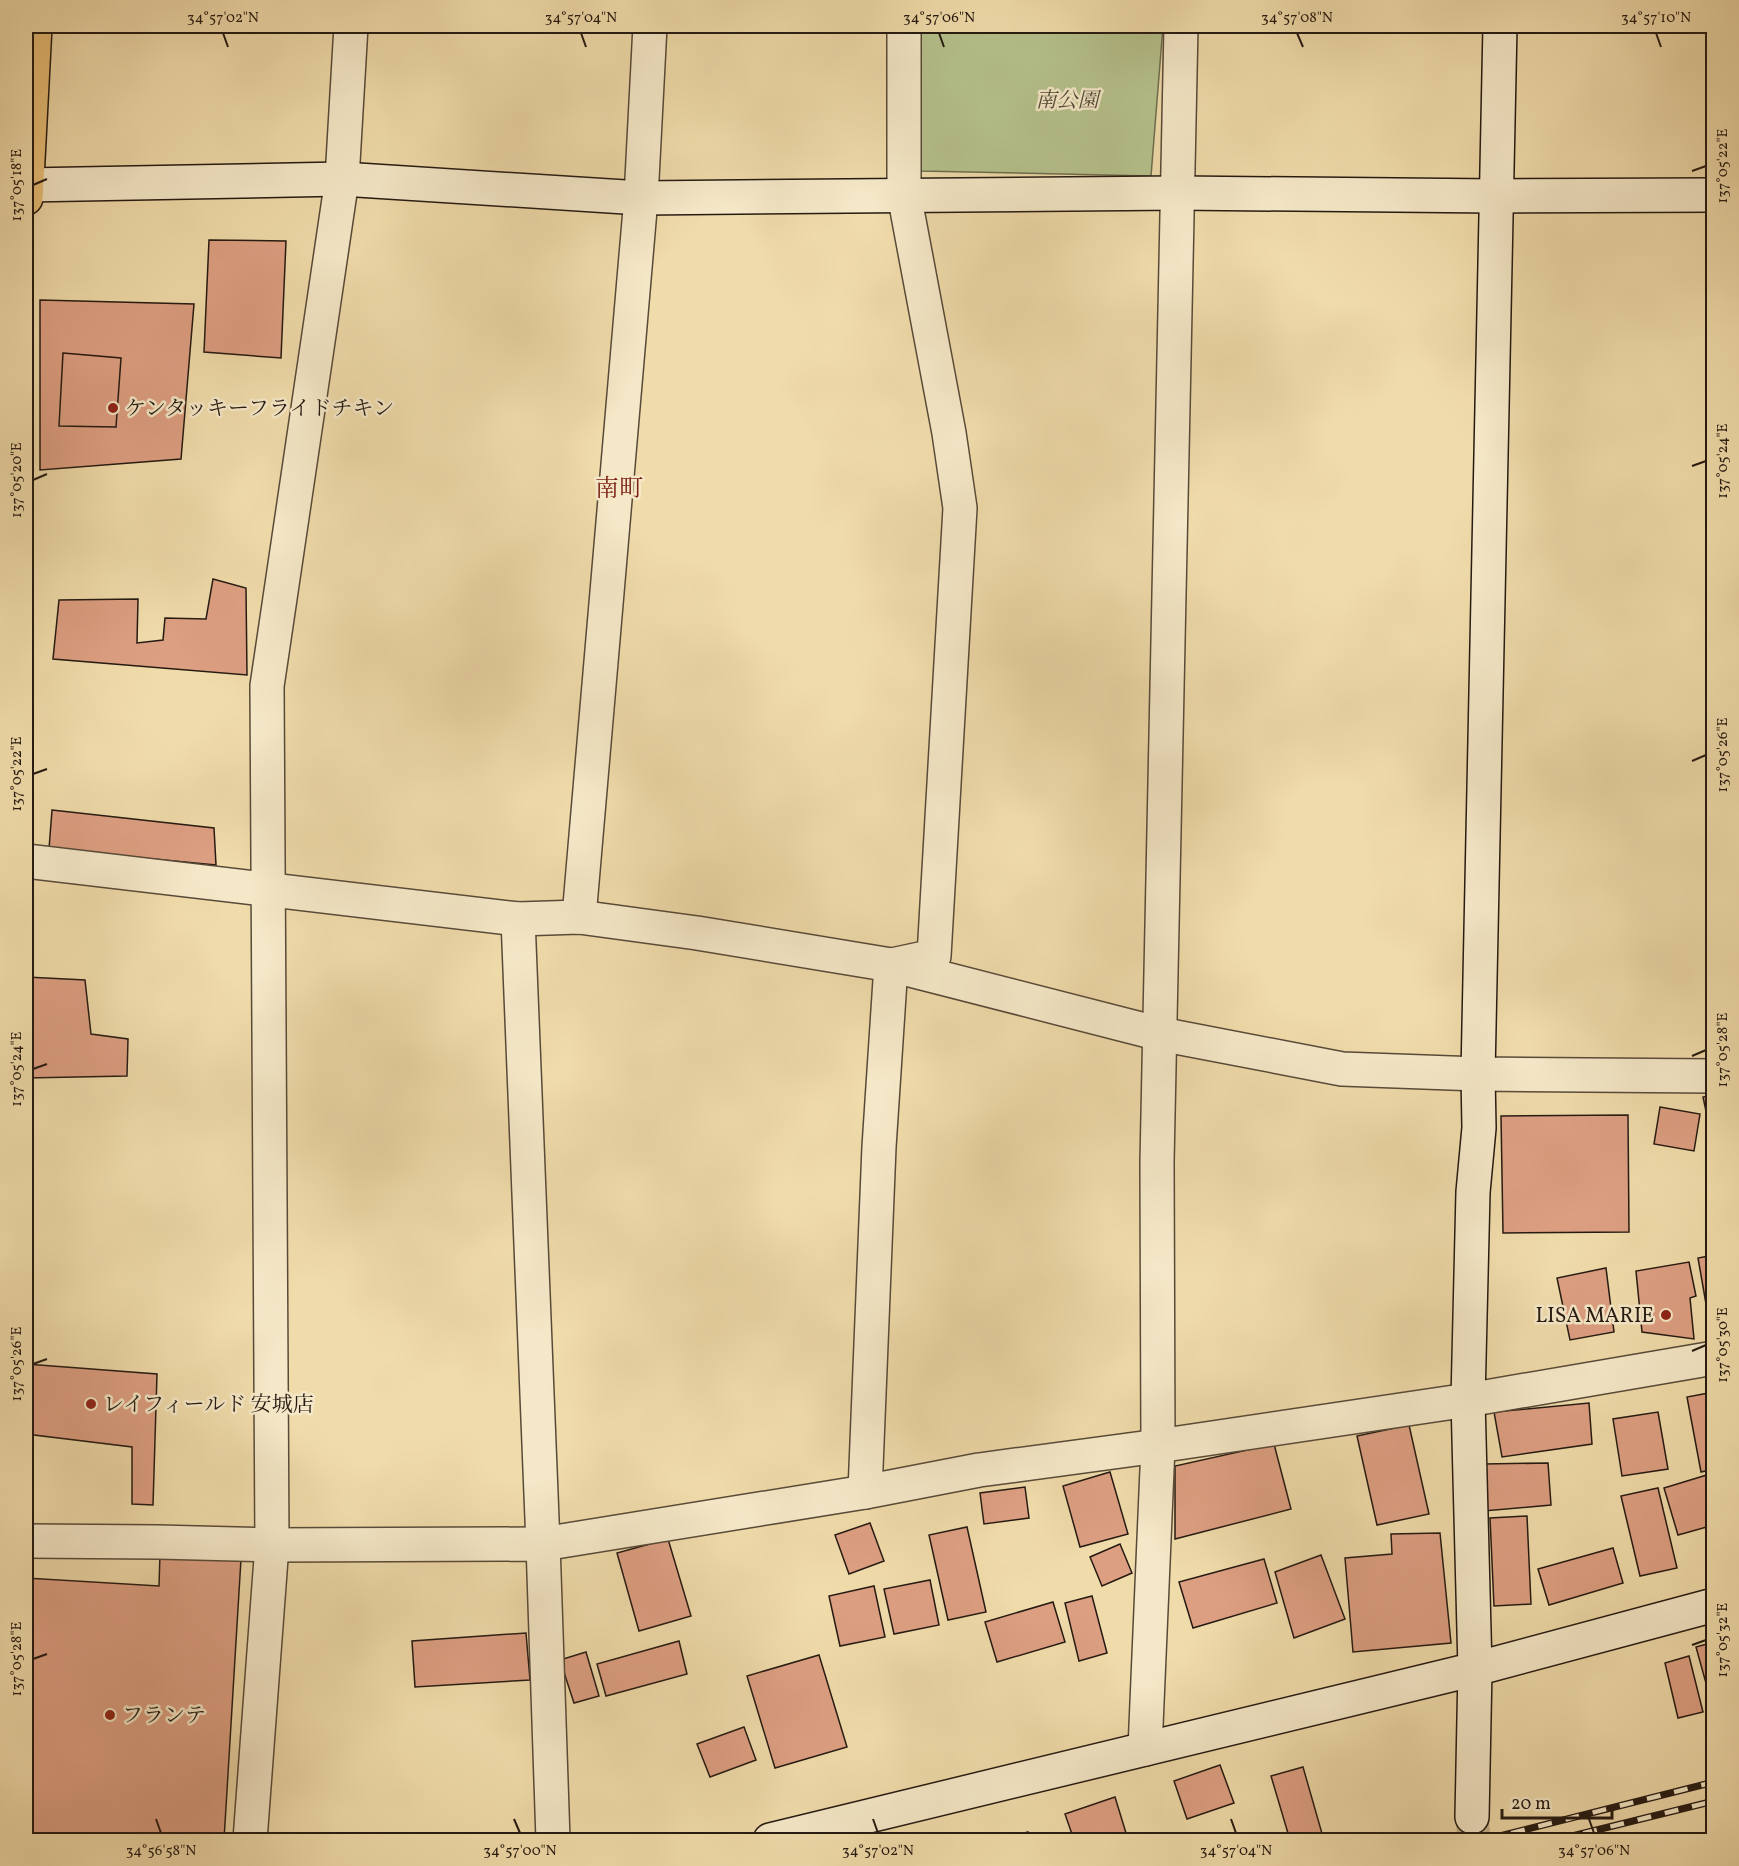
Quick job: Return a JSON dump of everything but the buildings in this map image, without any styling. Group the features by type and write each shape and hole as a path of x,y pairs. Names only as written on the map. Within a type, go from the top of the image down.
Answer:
{"main road":[{"path":"26,198 34,26"}],"street":[{"path":"250,1840 272,1545 267,686 342,178 351,26"},
{"path":"579,917 641,198 650,26"},
{"path":"891,965 934,956 960,508 949,433 904,194 904,26"},
{"path":"1145,1749 1158,1446 1157,1162 1181,26"},
{"path":"1472,1816 1475,1669 1468,1400 1473,1192 1479,1128 1478,1074 1500,26"},
{"path":"26,185 342,178 641,198 1178,193 1496,196 1713,195"},
{"path":"26,861 518,920 579,917 697,933 891,965 1160,1034 1342,1069 1478,1074 1713,1076"},
{"path":"518,920 553,1840"},
{"path":"865,1492 879,1147 891,965"},
{"path":"26,1541 272,1545 543,1544 865,1492 979,1470 1468,1400 1713,1358"},
{"path":"770,1840 1475,1669 1713,1605"}],"green space":[{"name":"南公園","path":"916,26 1163,26 1151,176 920,171"}],"tunnel":[{"path":"1472,1817 1474,1840"}],"railway":[{"path":"1484,1840 1714,1782"},
{"path":"1556,1840 1714,1801"}],"place":[{"name":"ケンタッキーフライドチキン","path":"113,408"},
{"name":"LISA MARIE","path":"1666,1315"},
{"name":"レイフィールド 安城店","path":"91,1404"},
{"name":"フランテ","path":"110,1715"}],"district":[{"name":"南町","path":"619,488"}]}
